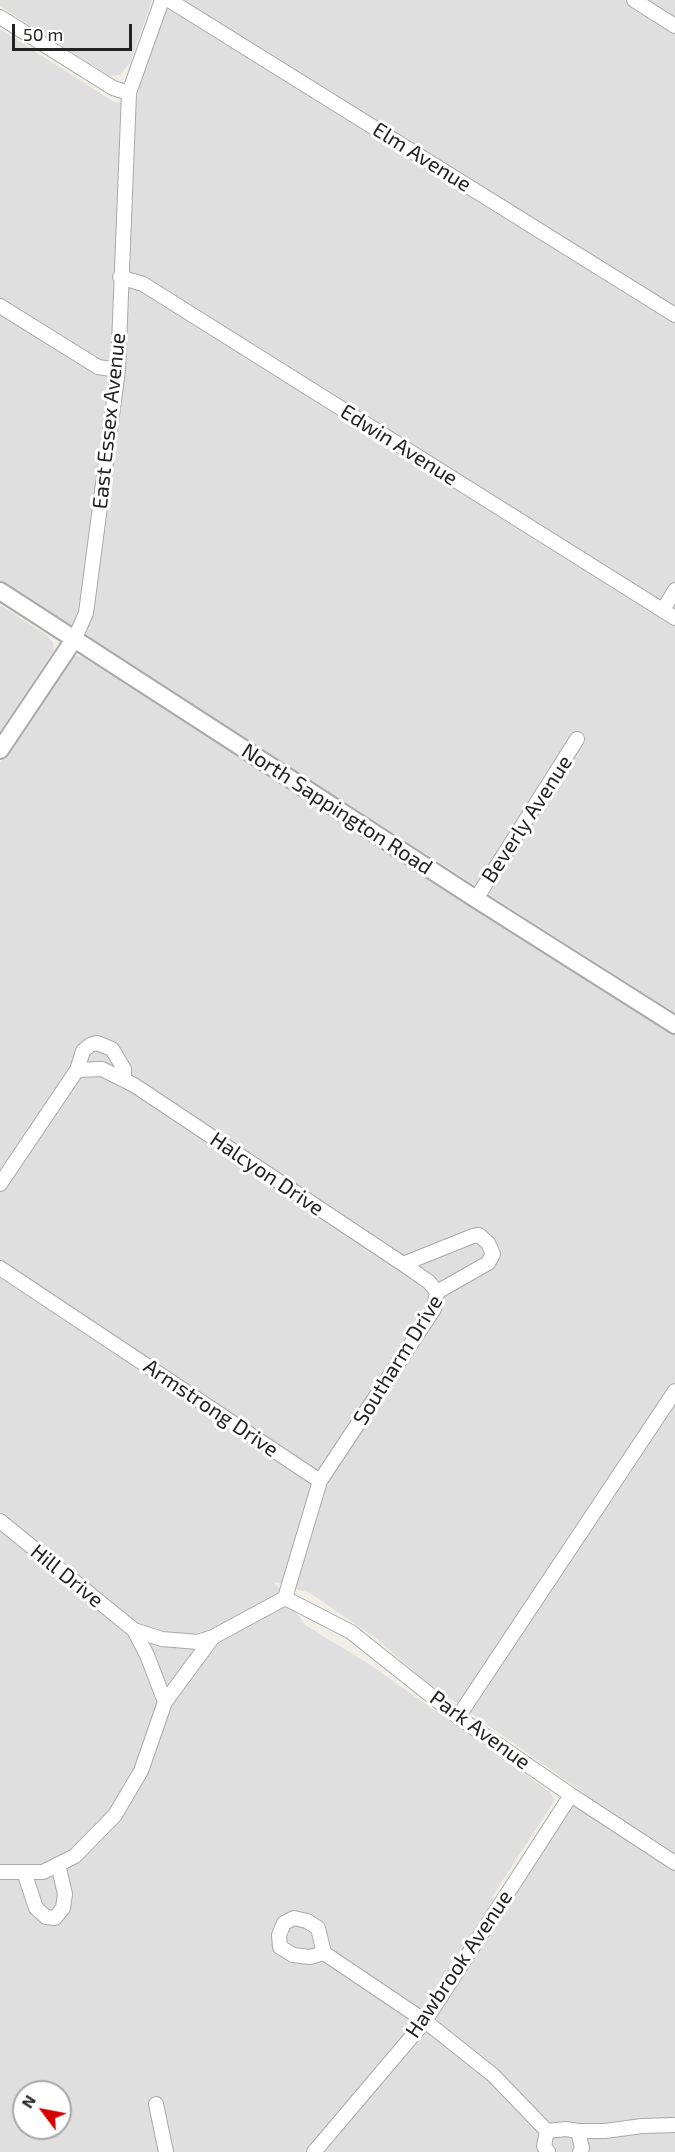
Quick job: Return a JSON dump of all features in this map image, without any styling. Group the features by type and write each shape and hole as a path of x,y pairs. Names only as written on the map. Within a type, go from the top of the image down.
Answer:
{"street":[{"name":"East Essex Avenue","path":"0,750 75,638 86,613 118,370 129,93 162,0"},
{"name":"Elm Avenue","path":"169,0 675,315"},
{"path":"634,0 675,26"},
{"path":"0,17 113,88 129,93"},
{"name":"Edwin Avenue","path":"120,277 143,284 675,618"},
{"path":"0,306 98,367 118,370"},
{"path":"663,610 675,590"},
{"name":"North Sappington Road","path":"0,591 675,1025"},
{"name":"Beverly Avenue","path":"476,898 578,739"},
{"path":"0,1184 84,1070 83,1051 90,1045 97,1042 112,1049 124,1069 124,1080"},
{"name":"Halcyon Drive","path":"84,1070 102,1069 124,1080 403,1264 429,1282 436,1292"},
{"name":"Southarm Drive","path":"320,1481 434,1308 436,1292 488,1263 493,1254 488,1243 478,1235 403,1264"},
{"name":"Armstrong Drive","path":"0,1268 320,1481"},
{"path":"458,1717 675,1391"},
{"path":"285,1598 320,1481"},
{"name":"Hill Drive","path":"0,1521 135,1630 162,1639 198,1642 213,1637 285,1598"},
{"name":"Park Avenue","path":"285,1598 351,1632 458,1717 675,1863"},
{"name":"Hill Drive","path":"135,1630 165,1702"},
{"name":"Hill Drive","path":"0,1872 43,1872 75,1856 115,1815 141,1771 165,1702 213,1637"},
{"name":"Hawbrook Avenue","path":"314,2152 425,2021 571,1795"},
{"path":"24,1872 36,1908 46,1917 55,1918 63,1908 65,1894 58,1864"},
{"path":"324,1953 425,2021 493,2075 547,2131"},
{"path":"156,2104 166,2152"},
{"path":"547,2131 675,2125"},
{"path":"547,2131 544,2146 548,2152"},
{"path":"578,2131 582,2148 580,2152"}],"shaded area":[{"path":"0,0 152,0 130,63 120,75 109,76 0,6"},
{"path":"169,0 675,0 675,1013 0,582 0,29 114,102 136,103 143,72"},
{"path":"0,605 48,636 53,643 54,650 0,731"},
{"path":"75,656 83,657 675,1035 675,2152 0,2152 0,763 67,662","holes":["274,1582 310,1593 377,1639 424,1680 584,1793 571,1808 505,1907 492,1897 551,1806 554,1800 550,1792 369,1664 305,1625"]}]}
